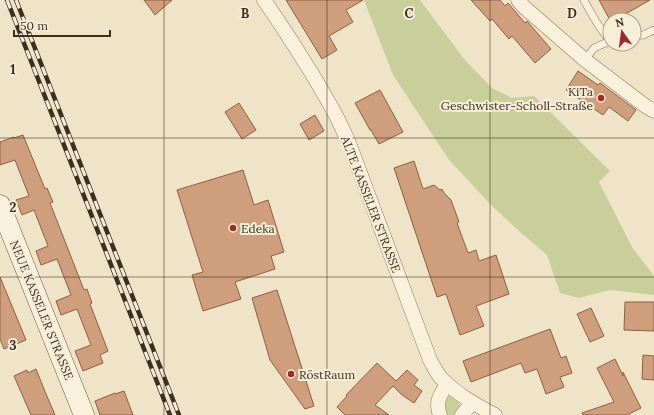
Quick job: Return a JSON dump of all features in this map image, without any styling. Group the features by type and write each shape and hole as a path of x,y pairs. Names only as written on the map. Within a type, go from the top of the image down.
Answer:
{"main road":[{"name":"NEUE KASSELER STRASSE","path":"0,205 84,415"}],"street":[{"name":"ALTE KASSELER STRASSE","path":"264,0 323,93 349,143 430,360 441,378 455,391 472,403 495,415"},
{"path":"518,0 524,7 585,60 654,111"},
{"path":"440,415 438,402 441,393 448,384"},
{"path":"462,415 472,403"}],"lane":[{"path":"584,0 602,30"},
{"path":"642,34 654,30"},
{"path":"585,60 594,48 602,44"}],"green space":[{"path":"364,0 420,0 465,60 492,88 512,98 534,96 610,171 599,182 632,247 654,276 654,295 610,290 579,298 560,293 547,255 492,206 449,160 393,75"},
{"path":"453,396 458,400 460,408 455,415 447,415 445,413 443,401 446,397"}],"building":[{"path":"144,0 172,0 155,15"},
{"path":"286,0 363,0 346,10 353,22 329,36 337,50 322,59"},
{"path":"471,0 500,0 505,6 508,3 525,23 527,21 551,49 535,63 512,36 509,39 492,19 490,21"},
{"path":"599,0 650,0 629,12 606,12"},
{"name":"KiTa Geschwister-Scholl-Straße","path":"578,71 598,85 600,83 636,110 628,121 609,107 603,115 566,90"},
{"path":"380,90 403,132 379,144 355,103"},
{"path":"239,103 256,130 242,139 225,112"},
{"path":"315,115 324,131 309,140 300,124"},
{"path":"23,135 45,189 47,188 53,202 50,203 84,290 87,289 92,303 90,304 108,351 100,355 103,363 83,371 75,351 91,345 77,309 61,315 56,301 71,295 57,259 41,265 36,251 48,246 34,210 22,215 16,200 29,196 15,160 0,165 0,142"},
{"path":"414,161 423,189 434,185 440,190 442,189 451,200 459,222 457,223 468,253 476,250 479,261 496,255 509,294 476,306 484,326 460,335 446,294 437,297 394,168"},
{"name":"Edeka","path":"243,170 254,205 268,200 284,252 271,256 275,269 235,282 241,299 203,311 192,275 203,272 177,190"},
{"path":"0,277 26,340 4,349 0,339"},
{"path":"277,290 314,406 305,409 270,360 252,298"},
{"path":"625,302 654,302 654,331 624,330"},
{"path":"591,308 604,336 590,342 577,314"},
{"path":"550,329 561,358 566,356 572,373 560,377 564,387 546,394 537,369 525,373 521,363 471,382 463,361"},
{"path":"643,355 654,356 654,380 642,379"},
{"path":"615,359 641,408 627,415 583,415 582,413 614,402 597,368"},
{"path":"377,363 396,381 407,370 418,380 414,385 422,391 414,403 402,395 393,386 375,405 389,415 345,415 337,407 347,396 346,395"},
{"path":"36,369 55,415 31,415 14,376 27,370 28,373"},
{"path":"124,391 133,415 100,415 95,401"}],"railway":[{"path":"7,0 170,415"},
{"path":"16,0 179,415"}],"place":[{"name":"KiTa Geschwister-Scholl-Straße","path":"601,98"},
{"name":"Edeka","path":"233,228"},
{"name":"RöstRaum","path":"291,374"}]}
